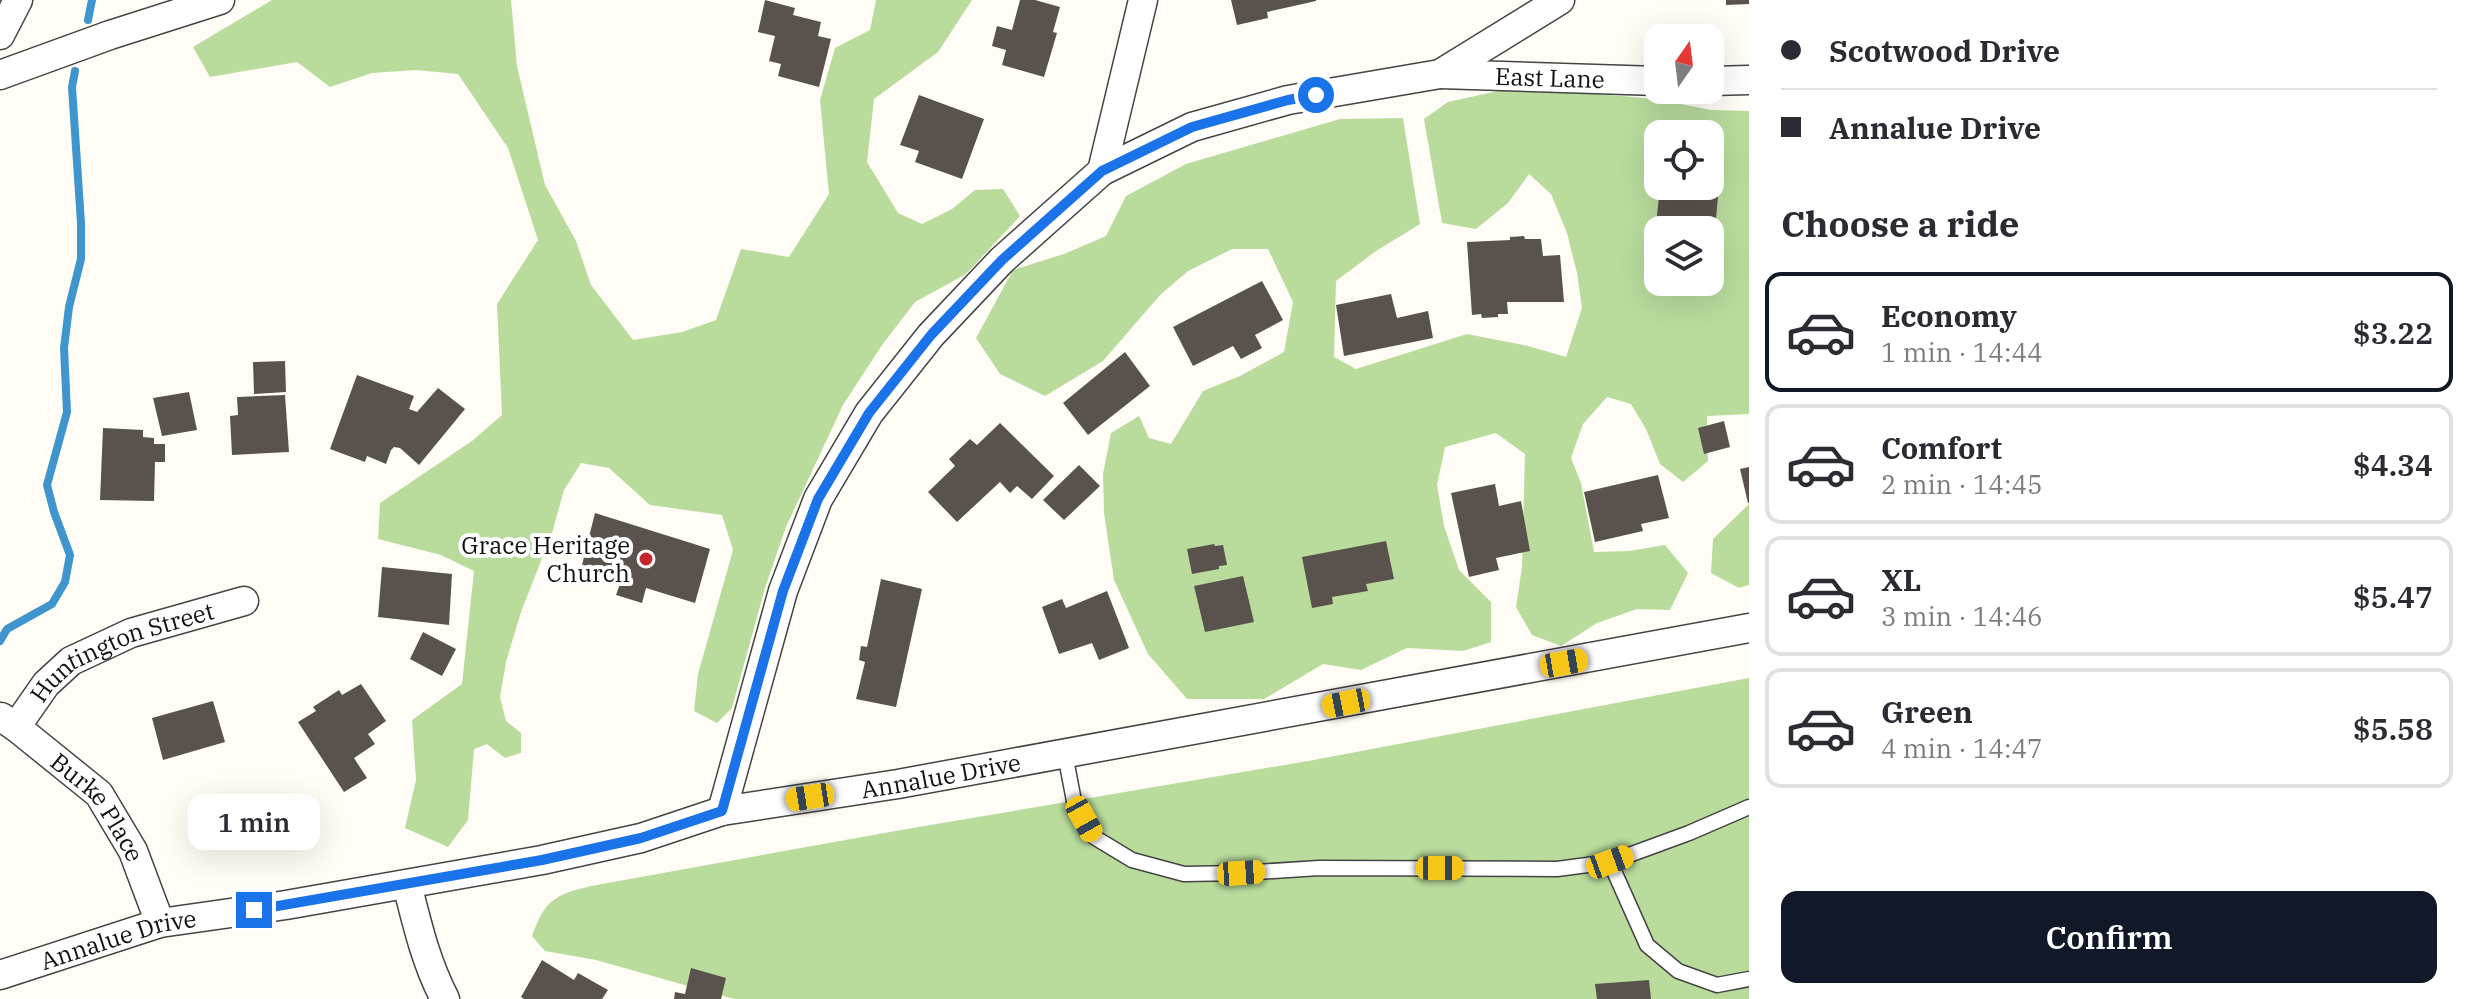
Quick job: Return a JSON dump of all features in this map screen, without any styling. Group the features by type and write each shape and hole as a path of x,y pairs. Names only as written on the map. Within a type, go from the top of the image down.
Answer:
{"street":[{"path":"0,35 18,0"},
{"path":"0,75 220,0"},
{"path":"1102,171 1143,0"},
{"path":"722,811 783,591 818,499 861,425 931,335 1002,260 1102,171 1192,127 1288,100 1440,74 1560,0"},
{"name":"East Lane","path":"1440,74 1644,81"},
{"path":"1724,81 1749,80"},
{"name":"Huntington Street","path":"8,722 71,661 131,633 244,601"},
{"name":"Annalue Drive","path":"0,975 160,923 286,905 542,860 641,838 722,811 898,784 1749,628"},
{"name":"Burke Place","path":"8,722 99,794 133,851 160,923"},
{"path":"407,884 423,948 445,999"}],"lane":[{"path":"1065,754 1074,801 1094,837 1132,860 1184,874 1319,868 1557,869 1610,862 1749,807"},
{"path":"1610,862 1647,945 1657,954 1678,971 1717,985 1749,979"}],"green space":[{"path":"272,0 511,0 517,66 545,185 576,241 591,285 633,340 682,332 716,320 741,249 789,257 829,194 820,100 835,48 870,30 876,0 972,0 938,52 874,99 867,162 898,213 922,224 952,209 975,190 1003,189 1020,216 966,274 915,302 882,345 843,405 786,527 765,588 732,708 717,723 694,711 698,674 733,550 722,515 650,505 609,468 581,463 564,490 506,662 500,697 506,721 521,733 521,753 505,758 487,744 474,749 468,820 448,847 405,828 416,780 412,720 462,684 474,571 441,555 378,539 380,503 472,441 502,415 497,304 538,240 508,148 458,74 416,70 372,73 330,87 297,62 210,77 193,47"},
{"path":"1516,87 1644,98 1644,104 1680,104 1711,110 1749,111 1749,414 1707,416 1708,461 1683,482 1660,464 1646,429 1631,404 1607,397 1583,424 1571,458 1581,483 1594,552 1629,551 1665,545 1688,573 1670,610 1637,609 1597,623 1561,646 1532,635 1516,607 1522,567 1525,454 1496,433 1445,447 1437,485 1444,526 1459,570 1491,602 1491,642 1463,651 1407,648 1361,670 1323,664 1264,699 1187,699 1148,654 1114,580 1104,513 1103,474 1111,433 1139,416 1149,438 1171,444 1203,391 1240,376 1284,352 1293,302 1268,249 1232,249 1188,271 1160,295 1103,361 1045,396 1000,374 976,338 1013,270 1064,254 1106,236 1126,196 1186,164 1340,119 1403,118 1420,224 1336,281 1334,357 1356,369 1467,334 1566,357 1582,308 1567,233 1551,194 1529,174 1508,203 1476,229 1442,223 1424,119 1448,102"},
{"path":"1749,504 1749,585 1739,588 1711,573 1713,539"},
{"path":"1749,678 1749,999 734,999 596,960 545,951 532,936 552,901 591,886 1308,761"}],"building":[{"path":"765,0 795,8 793,15 821,22 818,36 831,39 819,87 778,76 781,64 769,61 775,36 758,32"},
{"path":"1020,0 1035,0 1060,7 1053,32 1057,33 1044,77 1002,65 1006,50 992,46 997,26 1012,30"},
{"path":"1231,0 1316,1 1267,12 1268,18 1237,25"},
{"path":"1726,0 1749,0 1749,4 1726,5"},
{"path":"919,95 984,119 962,179 915,162 919,151 900,145"},
{"path":"1659,200 1718,200 1716,216 1657,216"},
{"path":"1524,236 1525,239 1541,239 1543,256 1560,255 1564,302 1507,302 1508,314 1482,318 1481,314 1472,315 1467,242 1510,240 1510,237"},
{"path":"1262,281 1283,320 1255,335 1262,348 1241,359 1233,346 1193,366 1173,327"},
{"path":"1391,294 1397,318 1428,311 1433,338 1344,356 1336,305"},
{"path":"1125,352 1150,386 1088,435 1063,403"},
{"path":"285,361 286,392 254,394 253,362"},
{"path":"357,375 414,396 409,409 417,412 438,388 465,409 419,465 400,448 394,447 386,464 367,456 365,462 330,449"},
{"path":"189,392 197,430 162,436 153,398"},
{"path":"285,395 289,452 232,455 230,416 238,415 237,397"},
{"path":"1724,421 1730,447 1704,454 1698,428"},
{"path":"1000,423 1054,476 1032,499 1017,486 1010,493 1000,482 957,522 928,492 955,466 949,459 970,439 977,445"},
{"path":"103,428 143,430 143,437 154,438 154,444 165,444 165,462 155,462 154,501 100,500"},
{"path":"1079,465 1100,486 1064,520 1043,500"},
{"path":"1749,467 1749,503 1748,503 1740,469"},
{"path":"1658,475 1669,518 1641,524 1643,531 1595,542 1584,492"},
{"path":"1495,484 1499,506 1521,501 1530,551 1496,558 1499,570 1469,577 1451,493"},
{"name":"Grace Heritage Church","path":"595,513 710,549 695,603 646,588 642,603 616,595 621,581 581,569"},
{"path":"1386,541 1394,579 1366,584 1368,591 1332,597 1333,604 1312,608 1302,557"},
{"path":"1223,545 1227,565 1192,574 1187,549"},
{"path":"382,567 452,574 449,625 378,617"},
{"path":"1243,576 1254,622 1205,632 1194,586"},
{"path":"881,579 922,589 896,707 856,699 865,662 859,660 861,646 867,647"},
{"path":"1107,591 1129,648 1099,660 1092,643 1059,654 1042,607 1062,599 1066,608"},
{"path":"423,632 456,649 442,676 410,659"},
{"path":"361,684 386,721 368,734 375,744 354,758 367,778 344,792 298,722 316,711 313,707 339,690 342,695"},
{"path":"213,701 225,742 163,760 152,718"},
{"path":"542,960 574,980 578,973 608,990 602,999 524,999 521,997"},
{"path":"691,968 726,978 721,999 674,999 675,992 685,994"},
{"path":"1649,980 1651,999 1597,999 1595,984"}],"waterway":[{"path":"88,20 92,0"},
{"path":"0,641 7,629 52,604 65,582 70,555 47,485 67,412 64,348 69,307 81,259 72,87 75,71"}],"place":[{"name":"Grace Heritage Church","path":"646,559"}],"route":[{"path":"254,910 542,860 641,838 722,811 783,591 818,499 869,413 931,335 1002,260 1102,171 1192,127 1316,95"}]}
